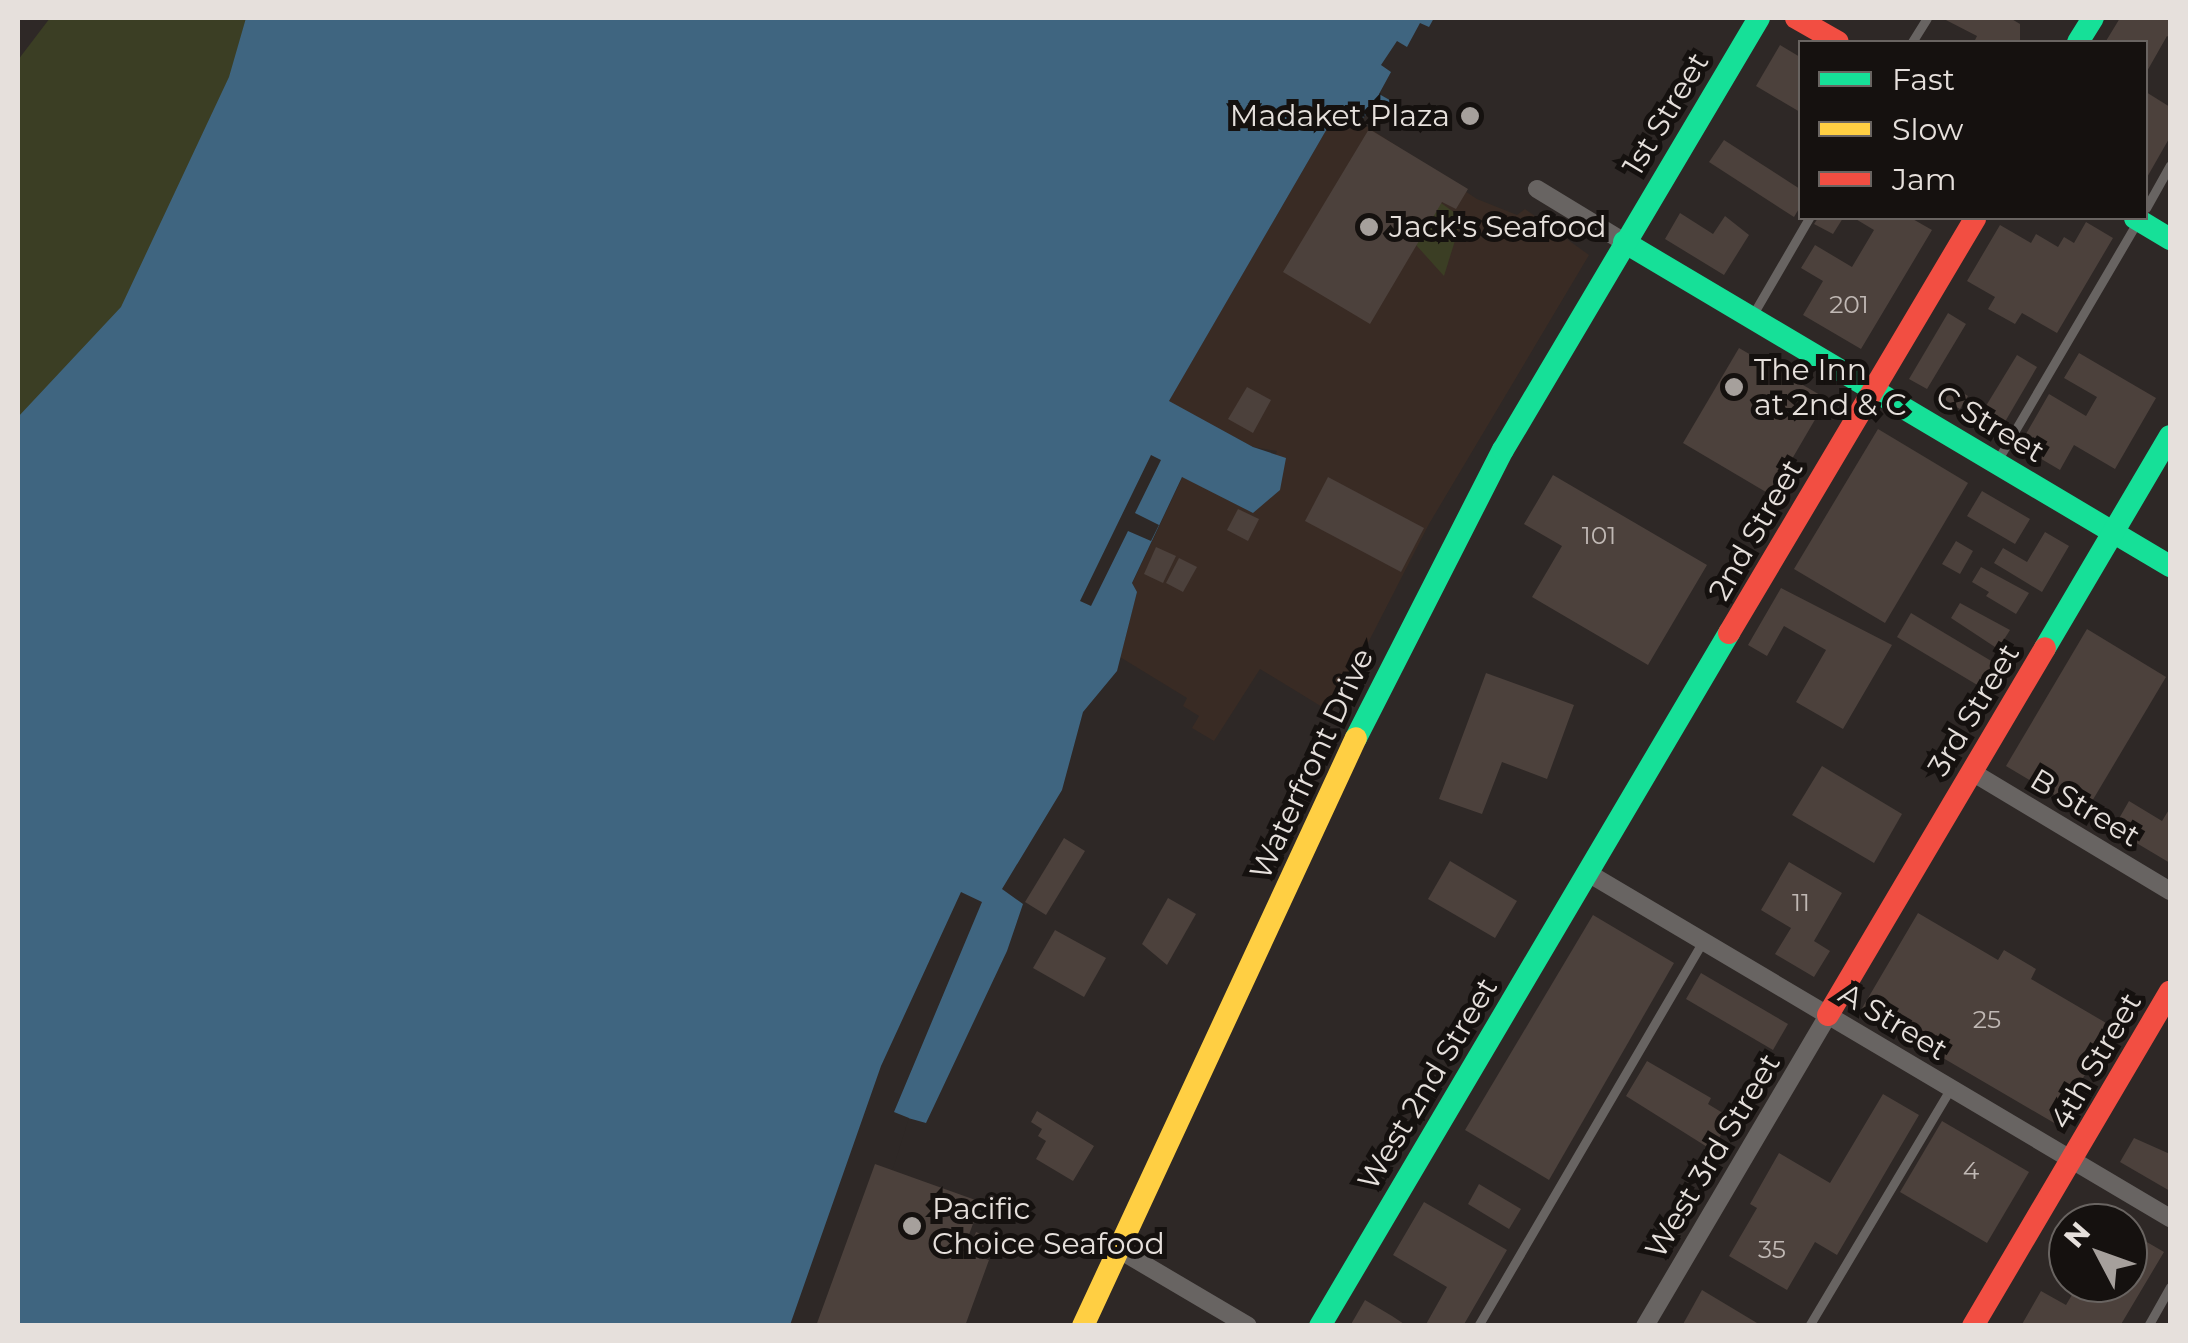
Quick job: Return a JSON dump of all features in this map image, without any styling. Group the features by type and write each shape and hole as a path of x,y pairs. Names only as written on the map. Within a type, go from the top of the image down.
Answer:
{"main road":[{"name":"1st Street","path":"1624,242 1759,18"},
{"path":"1796,18 1834,40"},
{"path":"2079,40 2093,18"},
{"name":"2nd Street","path":"1588,873 1974,220"},
{"path":"2145,220 2170,239"},
{"name":"C Street","path":"1624,242 2170,566"},
{"name":"Waterfront Drive","path":"1083,1326 1385,676 1503,450 1624,242"},
{"name":"3rd Street","path":"1828,1015 2170,436"},
{"name":"West 2nd Street","path":"1320,1326 1588,873"},
{"name":"4th Street","path":"1973,1326 2170,992"}],"street":[{"path":"1538,190 1624,242"},
{"name":"B Street","path":"1972,772 2170,891"},
{"name":"A Street","path":"1588,873 2170,1218"},
{"name":"West 3rd Street","path":"1645,1326 1828,1015"},
{"path":"1118,1249 1248,1326"}],"lane":[{"path":"1913,40 1927,18"},
{"path":"2148,202 2170,164"},
{"path":"1751,318 1808,220"},
{"path":"1996,463 2138,220"},
{"path":"1478,1326 1703,941"},
{"path":"1808,1326 1951,1088"},
{"path":"2148,1326 2170,1287"}],"shaded area":[{"path":"1339,108 1477,199 1517,215 1525,209 1589,255 1429,524 1332,713 1260,669 1214,741 1192,728 1199,716 1183,706 1187,698 1120,657 1137,592 1132,584 1183,476 1253,513 1277,451 1253,447 1168,402"}],"green space":[{"path":"50,18 315,18 18,972 18,60"},
{"path":"1441,203 1462,218 1444,276 1416,245"}],"water":[{"path":"246,18 1434,18 1429,27 1420,23 1407,47 1397,41 1381,65 1391,72 1379,94 1402,107 1393,122 1371,109 1361,120 1339,108 1169,401 1253,447 1286,458 1280,490 1253,513 1182,477 1132,583 1137,592 1117,671 1083,712 1062,790 1002,889 1023,904 1007,951 926,1123 908,1118 843,1325 18,1325 18,417 121,307 229,77"}],"pier":[{"path":"1151,455 1161,460 1135,513 1159,525 1151,541 1128,531 1091,606 1080,601"},
{"path":"961,892 982,902 894,1112 909,1118 843,1326 790,1325 881,1066"}],"building":[{"path":"1942,18 2010,18 2020,24 2020,40 1975,40 1977,36"},
{"path":"2120,18 2170,18 2170,38 2167,36 2148,69 2148,40 2107,40"},
{"path":"1780,45 1798,56 1798,111 1756,86"},
{"path":"2148,93 2170,107 2170,137 2148,176"},
{"name":"Jack's Seafood","path":"1369,129 1468,189 1456,209 1442,202 1370,324 1283,272"},
{"path":"1724,140 1798,188 1798,210 1794,217 1709,162"},
{"path":"1680,213 1713,234 1725,216 1749,235 1724,275 1665,239"},
{"path":"1817,220 1842,220 1833,234 1814,224"},
{"path":"1857,220 1914,220 1932,230 1861,349 1803,315 1823,281 1801,268 1815,245 1852,267 1874,230"},
{"path":"2086,222 2113,238 2057,333 2022,313 2015,324 1988,309 1995,297 1967,281 2000,225 2031,243 2036,234 2058,247 2064,237 2074,243"},
{"path":"1948,313 1966,324 1927,389 1909,379"},
{"path":"1739,348 1827,399 1771,495 1683,443"},
{"path":"2079,353 2156,398 2115,469 2074,445 2060,470 2019,446 2049,394 2086,416 2097,397 2064,378"},
{"path":"2017,355 2037,367 1999,432 1978,419"},
{"path":"1951,386 1968,396 1960,409 1943,399"},
{"path":"1247,387 1271,400 1253,433 1228,419"},
{"path":"1878,429 1968,483 1885,623 1794,569"},
{"path":"1553,475 1707,565 1648,665 1532,597 1562,546 1524,524"},
{"path":"1328,477 1424,528 1401,572 1305,521"},
{"path":"1982,491 2030,519 2015,544 1967,516"},
{"path":"1238,509 1259,519 1248,541 1227,530"},
{"path":"2045,532 2069,546 2042,592 1994,563 2003,548 2027,562"},
{"path":"1956,541 1973,551 1960,574 1942,564"},
{"path":"1156,547 1176,556 1163,583 1144,574"},
{"path":"1179,558 1197,567 1183,592 1166,583"},
{"path":"1981,567 2029,593 2016,614 1986,596 1989,592 1972,582"},
{"path":"1781,588 1892,645 1843,729 1796,702 1826,650 1784,626 1767,656 1748,645"},
{"path":"1960,603 2010,630 1998,649 1951,618"},
{"path":"1911,613 1998,665 1984,689 1897,637"},
{"path":"2087,629 2166,677 2085,813 2006,766"},
{"path":"1486,673 1574,705 1547,779 1502,762 1482,814 1439,799"},
{"path":"1822,766 1902,814 1874,863 1792,815"},
{"path":"2129,801 2162,821 2170,808 2170,863 2113,829"},
{"path":"1064,838 1085,851 1046,915 1025,902"},
{"path":"1450,861 1517,901 1495,938 1428,899"},
{"path":"1789,862 1842,893 1814,941 1830,951 1814,977 1775,954 1791,928 1761,910"},
{"path":"1168,898 1196,914 1167,965 1142,944"},
{"path":"1918,913 1998,960 2004,950 2036,969 2031,979 2113,1027 2056,1124 1861,1010"},
{"path":"1593,915 1674,963 1549,1180 1465,1130"},
{"path":"1055,930 1106,958 1084,997 1033,968"},
{"path":"1701,973 1788,1024 1773,1050 1686,999"},
{"path":"1647,1061 1711,1098 1708,1104 1731,1118 1712,1150 1626,1096"},
{"path":"1883,1094 1919,1115 1837,1255 1815,1242 1787,1290 1729,1256 1757,1208 1750,1204 1779,1153 1830,1183"},
{"path":"1037,1111 1094,1146 1073,1181 1036,1159 1046,1141 1038,1136 1042,1129 1031,1122"},
{"path":"1942,1121 2029,1172 1987,1243 1900,1192"},
{"path":"2134,1138 2170,1154 2170,1191 2120,1162"},
{"name":"Pacific Choice Seafood","path":"875,1164 981,1202 963,1251 989,1260 965,1326 816,1326"},
{"path":"1479,1184 1521,1209 1509,1229 1468,1204"},
{"path":"1424,1202 1507,1250 1463,1326 1425,1326 1447,1287 1393,1255"},
{"path":"976,1232 994,1239 987,1255 970,1248"},
{"path":"2148,1243 2164,1252 2148,1279"},
{"path":"1702,1290 1762,1326 1682,1326"},
{"path":"2041,1291 2048,1295 2048,1303 2134,1303 2120,1326 2021,1326"},
{"path":"1365,1300 1392,1316 1407,1326 1350,1326"}],"traffic: fast":[{"path":"1356,738 1503,450 1759,18"},
{"path":"2079,40 2093,18"},
{"path":"2138,220 2170,239"},
{"path":"1624,242 2170,566"},
{"path":"2045,648 2170,436"},
{"path":"1320,1326 1729,633"}],"traffic: slow":[{"path":"1083,1326 1356,738"}],"traffic: jam":[{"path":"1796,18 1834,40"},
{"path":"1729,633 1974,220"},
{"path":"1828,1015 2045,648"},
{"path":"1973,1326 2170,992"}],"place":[{"name":"Madaket Plaza","path":"1470,116"},
{"name":"Jack's Seafood","path":"1369,227"},
{"name":"The Inn at 2nd & C","path":"1734,387"},
{"name":"Pacific Choice Seafood","path":"912,1226"}]}
